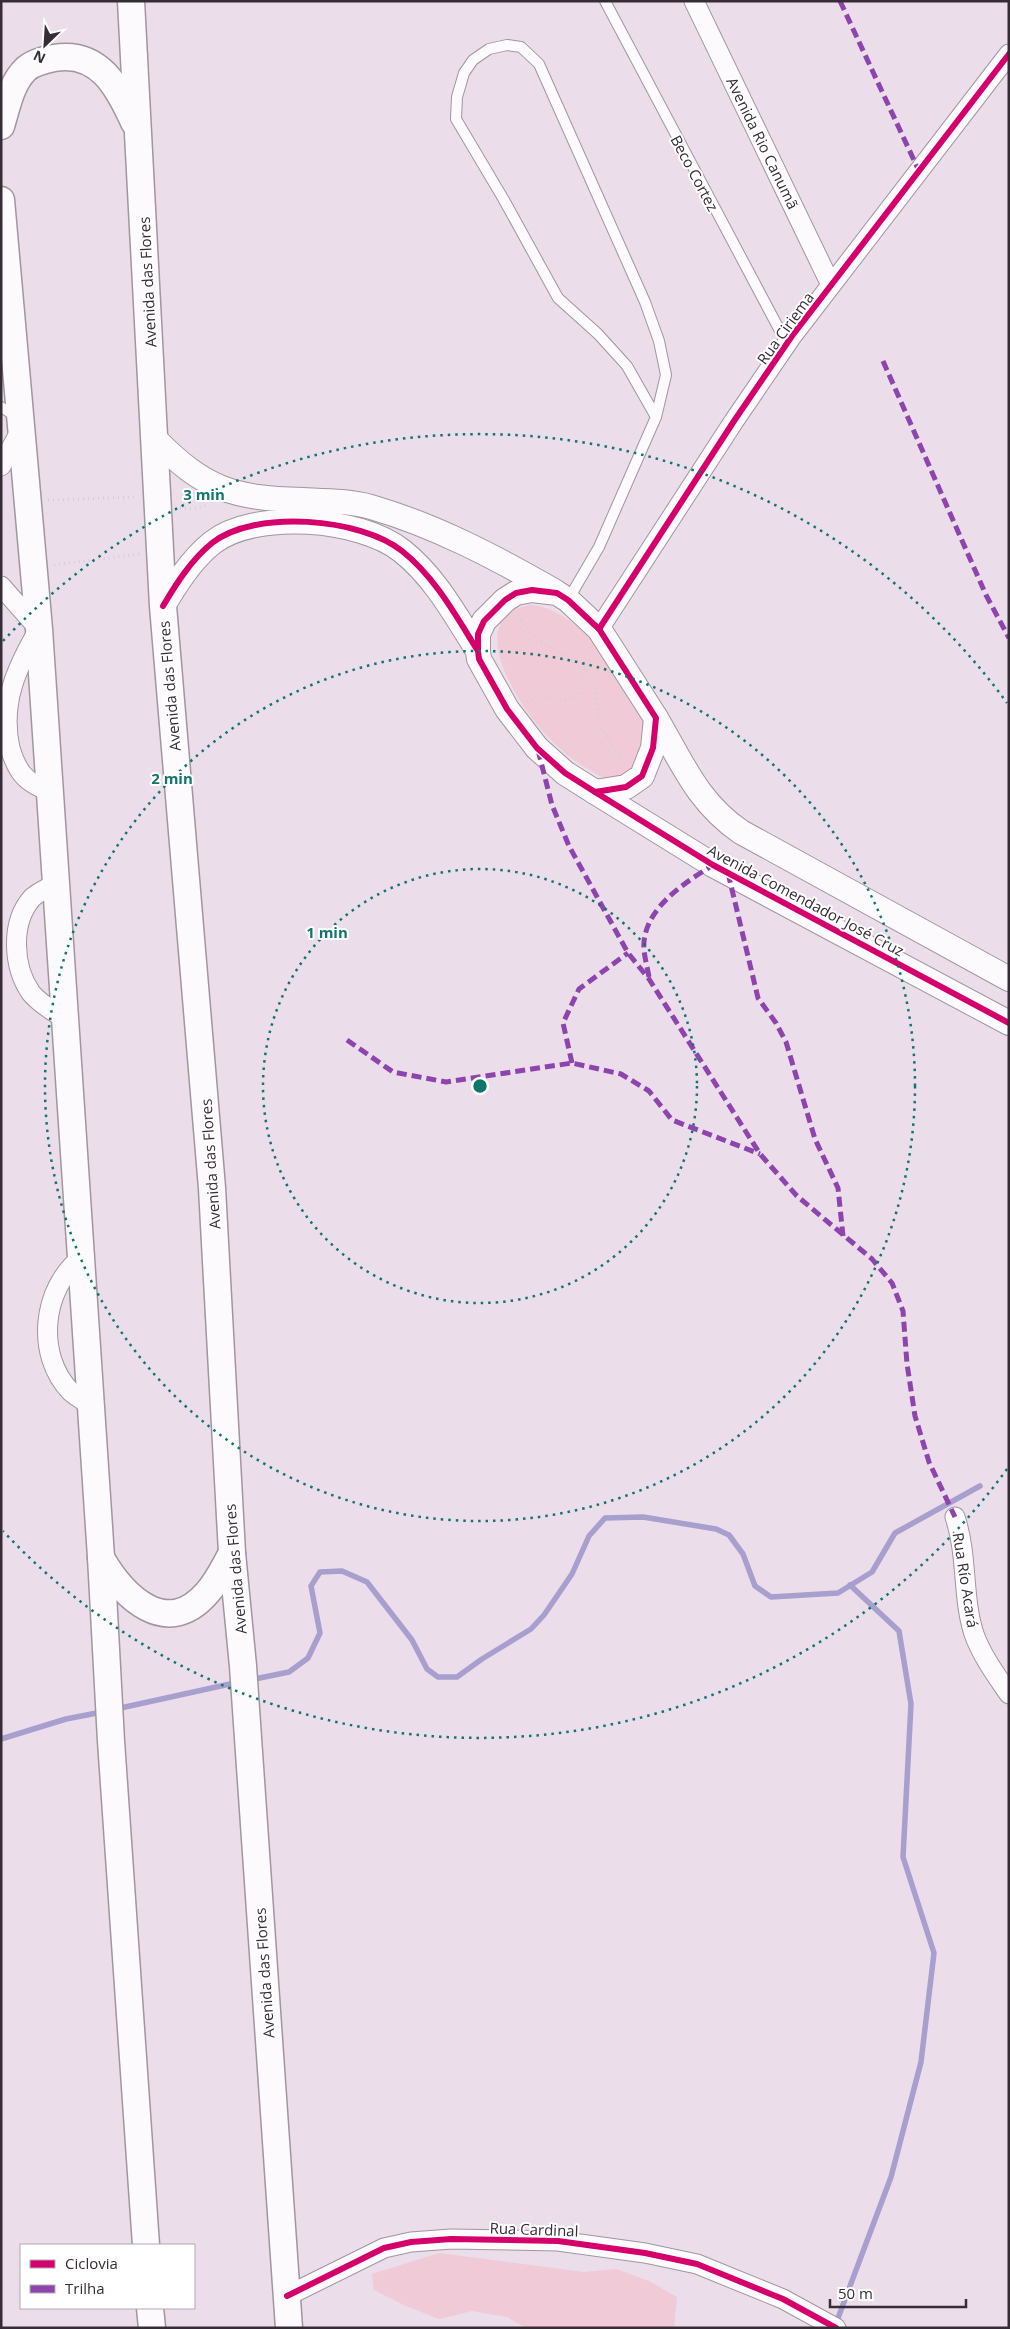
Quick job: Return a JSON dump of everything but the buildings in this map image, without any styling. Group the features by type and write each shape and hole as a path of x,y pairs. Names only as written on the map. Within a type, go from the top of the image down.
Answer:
{"main road":[{"name":"Avenida das Flores","path":"131,1 163,606 212,1188 232,1553 243,1666 289,2328"},
{"path":"1,126 10,95 26,69 39,61 73,57 88,61 102,69 126,104 139,134"},
{"path":"1,200 6,323 14,419 27,501 39,629 101,1557 110,1741 146,2244"},
{"path":"101,1557 111,1576 134,1601 150,1610 167,1612 180,1611 192,1606 206,1594 232,1553"},
{"path":"150,2309 152,2328"}],"street":[{"name":"Avenida Rio Canumã","path":"694,1 831,285"},
{"name":"Rua Ciriema","path":"603,634 734,421 831,285 1009,54"},
{"path":"1,466 14,419"},
{"path":"155,438 183,465 202,479 225,490 246,497 343,502 370,507 405,518 484,551 563,596"},
{"path":"163,606 190,566 212,542 235,531 286,521 344,525 371,532 387,540 403,552 423,571 441,593 478,650"},
{"path":"1,586 39,629 11,680 7,694 5,725 7,740 18,766 26,778 49,792"},
{"path":"478,650 478,634 484,621 505,600 516,594 532,590 563,596"},
{"name":"Avenida Comendador José Cruz","path":"563,596 603,634 656,718 691,783 724,821 1009,979"},
{"name":"Avenida Comendador José Cruz","path":"478,650 480,659 507,709 550,761 578,782 714,865 1009,1023"},
{"path":"596,792 614,790 635,782 642,776 655,738 656,718"},
{"path":"55,884 33,897 26,908 18,930 17,955 20,968 32,993 41,1003 64,1019"},
{"path":"81,1258 69,1267 54,1292 48,1320 48,1336 50,1351 62,1380 72,1393 90,1405"},
{"name":"Rua Río Acará","path":"956,1517 964,1552 968,1599 974,1633 987,1662 1009,1694"},
{"name":"Rua Cardinal","path":"287,2296 384,2248 411,2242 451,2240 558,2241 636,2251 697,2264 736,2278 783,2299 836,2328"}],"lane":[{"name":"Beco Cortez","path":"605,1 788,344"},
{"path":"563,596 599,548 656,417 666,375 659,341 645,302 539,64 521,47 507,45 488,49 472,60 464,73 457,97 456,119 558,298 598,334 627,366 656,417"}],"path":[{"path":"27,501 158,497 179,508 192,509 211,504 225,490"},
{"path":"33,568 160,551"},
{"path":"505,600 537,640 584,666 595,684 600,726 635,782"},
{"path":"507,709 532,701 541,694 565,700 577,695 582,687 584,666 603,634"}],"shaded area":[{"path":"530,605 549,609 568,620 587,635 620,675 633,697 647,736 646,749 639,770 608,780 601,777 578,763 558,747 540,728 519,699 501,660 497,642 500,625 510,612"},
{"path":"439,2253 584,2272 616,2269 649,2281 677,2297 674,2328 526,2328 507,2317 472,2311 439,2319 406,2306 374,2290 372,2274"}],"waterway":[{"path":"250,1680 289,1672 308,1658 320,1633 311,1586 320,1572 342,1571 367,1582 412,1640 427,1669 438,1677 457,1677 531,1629 544,1615 572,1574 589,1536 605,1518 643,1517 716,1529 729,1535 743,1554 755,1586 771,1597 838,1593 872,1572 895,1533 980,1486"},
{"path":"835,2326 891,2177 921,2062 934,1953 903,1857 911,1704 899,1631 850,1585"},
{"path":"116,1709 239,1682"},
{"path":"1,1739 66,1719 102,1712"}],"marked path":[{"path":"840,1 919,171"},
{"path":"883,361 986,595 1009,638"},
{"path":"538,750 552,805 569,846 628,953 649,979 760,1154 797,1196 872,1259 892,1283 903,1311 907,1364 915,1416 929,1462 955,1517"},
{"path":"649,977 644,942 652,917 669,896 713,865"},
{"path":"728,873 758,998 776,1023 786,1042 815,1139 838,1188 843,1236"},
{"path":"572,1063 563,1023 579,989 628,953"},
{"path":"347,1040 393,1072 446,1082 572,1063 621,1074 649,1091 672,1120 760,1154"}],"cycle path":[{"path":"599,629 734,421 792,336 1009,54"},
{"path":"163,606 197,557 212,543 231,532 254,525 280,522 308,522 335,525 361,531 384,540 402,551 425,573 453,611 478,651 479,659 507,709 537,748 565,773 595,792 626,787 642,776 653,748 656,718 599,629 568,600 557,593 532,590 516,593 505,600 484,621 478,634 478,651"},
{"path":"595,792 713,865 1009,1023"},
{"path":"287,2296 384,2248 411,2242 451,2239 558,2241 645,2253 697,2264 783,2299 836,2328"}]}
